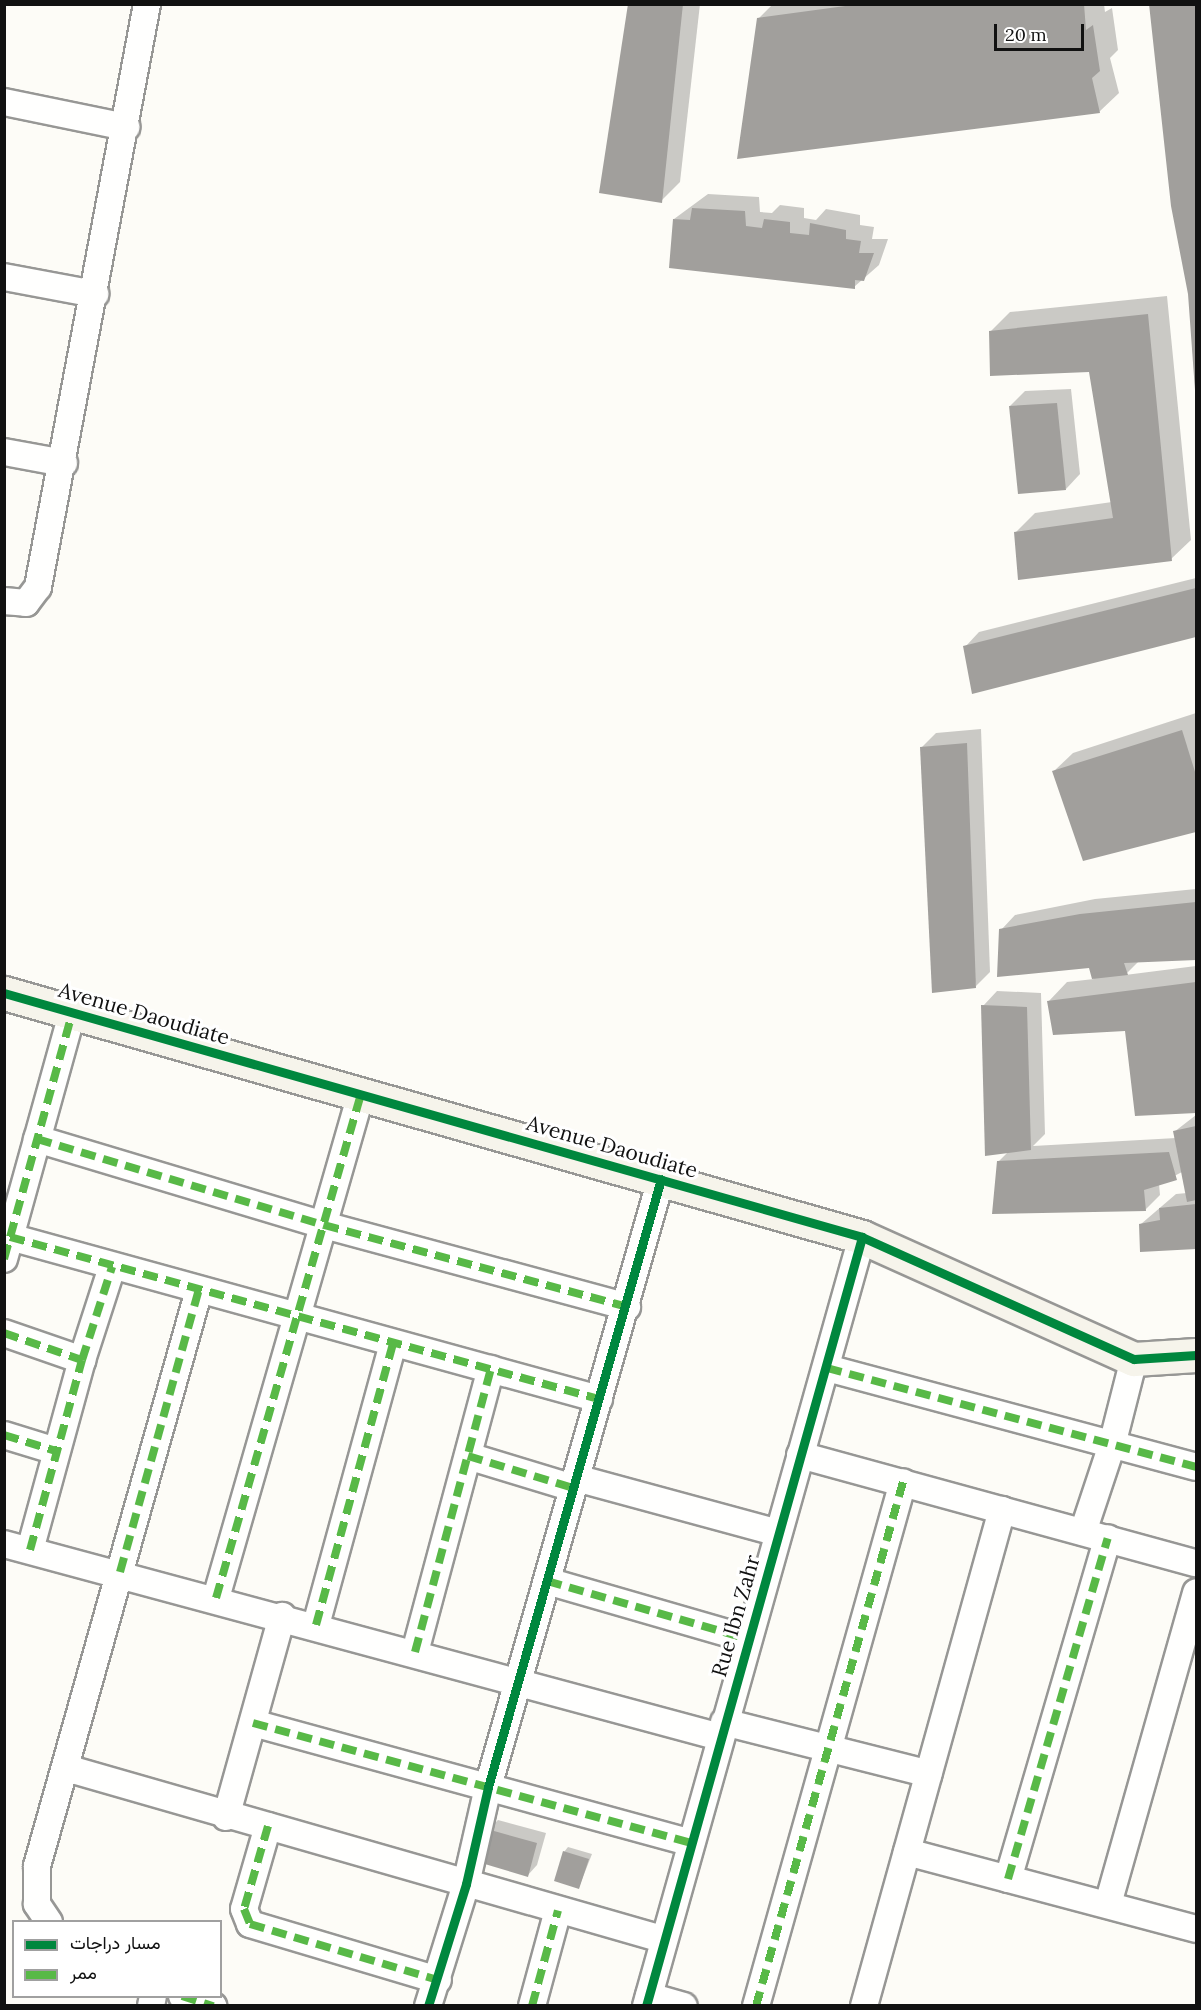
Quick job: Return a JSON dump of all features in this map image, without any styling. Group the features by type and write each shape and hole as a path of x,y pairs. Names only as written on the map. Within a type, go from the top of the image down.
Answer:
{"street":[{"path":"4,601 26,603 34,597 64,463 147,4"},
{"path":"4,102 126,127"},
{"path":"4,278 94,294"},
{"path":"4,452 64,463"},
{"name":"Avenue Daoudiate","path":"4,993 862,1237 1134,1359 1197,1355"},
{"path":"72,1013 7,1248 112,1267 599,1399"},
{"path":"216,1598 361,1094"},
{"path":"37,1139 324,1225 627,1307"},
{"path":"428,2006 438,1980 466,1884 488,1787 627,1307 661,1179"},
{"name":"Rue Ibn Zahr","path":"647,2001 662,1939 827,1368 862,1237"},
{"path":"30,1550 82,1360 112,1267"},
{"path":"48,1920 37,1904 34,1888 199,1290"},
{"path":"4,1333 82,1360"},
{"path":"316,1625 393,1343"},
{"path":"1083,1532 1112,1445 1134,1359"},
{"path":"827,1368 1197,1467"},
{"path":"415,1652 491,1370"},
{"path":"4,1435 56,1451"},
{"path":"800,1455 1197,1563"},
{"path":"468,1456 778,1533"},
{"path":"756,2006 903,1482"},
{"path":"864,2006 1002,1510"},
{"path":"1008,1879 1108,1538"},
{"path":"4,1544 120,1572 519,1680 722,1729 827,1749 929,1774"},
{"path":"547,1581 748,1640"},
{"path":"1108,1904 1197,1592"},
{"path":"226,1817 282,1616"},
{"path":"253,1723 691,1844"},
{"path":"66,1768 226,1817 662,1939"},
{"path":"268,1827 244,1910 250,1924 438,1980"},
{"path":"907,1852 1197,1929"},
{"path":"532,2006 558,1910"},
{"path":"188,1998 213,2006"},
{"path":"647,2001 684,2006"}],"building":[{"path":"628,4 683,4 662,203 599,193"},
{"path":"860,4 1084,4 1086,30 1093,25 1100,71 1092,78 1100,113 737,159 757,18"},
{"path":"1149,4 1196,4 1196,404 1188,294 1171,206"},
{"path":"692,208 745,211 746,226 762,228 764,219 790,222 790,233 809,235 810,223 846,230 846,239 861,241 859,253 874,253 864,281 855,280 855,289 669,268 673,219 690,220"},
{"path":"1148,314 1172,561 1018,580 1014,532 1113,518 1089,372 990,376 989,331"},
{"path":"1057,403 1066,490 1018,494 1009,406"},
{"path":"1196,588 1196,637 972,694 963,646"},
{"path":"1182,730 1196,775 1196,832 1083,861 1052,771"},
{"path":"967,743 976,988 932,993 920,747"},
{"path":"1196,902 1196,960 1124,963 1128,975 1092,979 1089,968 997,977 999,929 1080,914"},
{"path":"1196,982 1196,1113 1135,1116 1125,1031 1053,1035 1047,1001"},
{"path":"981,1005 1027,1007 1031,1150 985,1156"},
{"path":"1196,1126 1196,1200 1187,1202 1173,1131"},
{"path":"1169,1152 1177,1180 1144,1190 1146,1211 992,1214 997,1161"},
{"path":"1196,1204 1196,1249 1140,1252 1139,1224 1160,1220 1159,1208"},
{"path":"487,1829 537,1843 528,1877 478,1862"},
{"path":"563,1851 589,1859 579,1889 554,1881"}],"marked path":[{"path":"4,1259 72,1013"},
{"path":"216,1598 361,1094"},
{"path":"37,1139 324,1225 627,1307"},
{"path":"10,1237 599,1399"},
{"path":"30,1550 82,1360 112,1267"},
{"path":"120,1572 199,1290"},
{"path":"4,1333 82,1360"},
{"path":"316,1625 393,1343"},
{"path":"827,1368 1196,1467"},
{"path":"415,1652 491,1369"},
{"path":"4,1435 56,1451"},
{"path":"468,1456 573,1488"},
{"path":"756,2006 903,1482"},
{"path":"1008,1879 1108,1538"},
{"path":"547,1581 748,1639"},
{"path":"253,1723 691,1843"},
{"path":"268,1826 244,1909 250,1924 438,1980"},
{"path":"532,2006 558,1910"},
{"path":"188,1998 213,2006"}],"cycle path":[{"path":"4,993 862,1237 1134,1359 1196,1355"},
{"path":"428,2006 466,1884 488,1787 661,1179"},
{"path":"646,2006 862,1237"}]}
